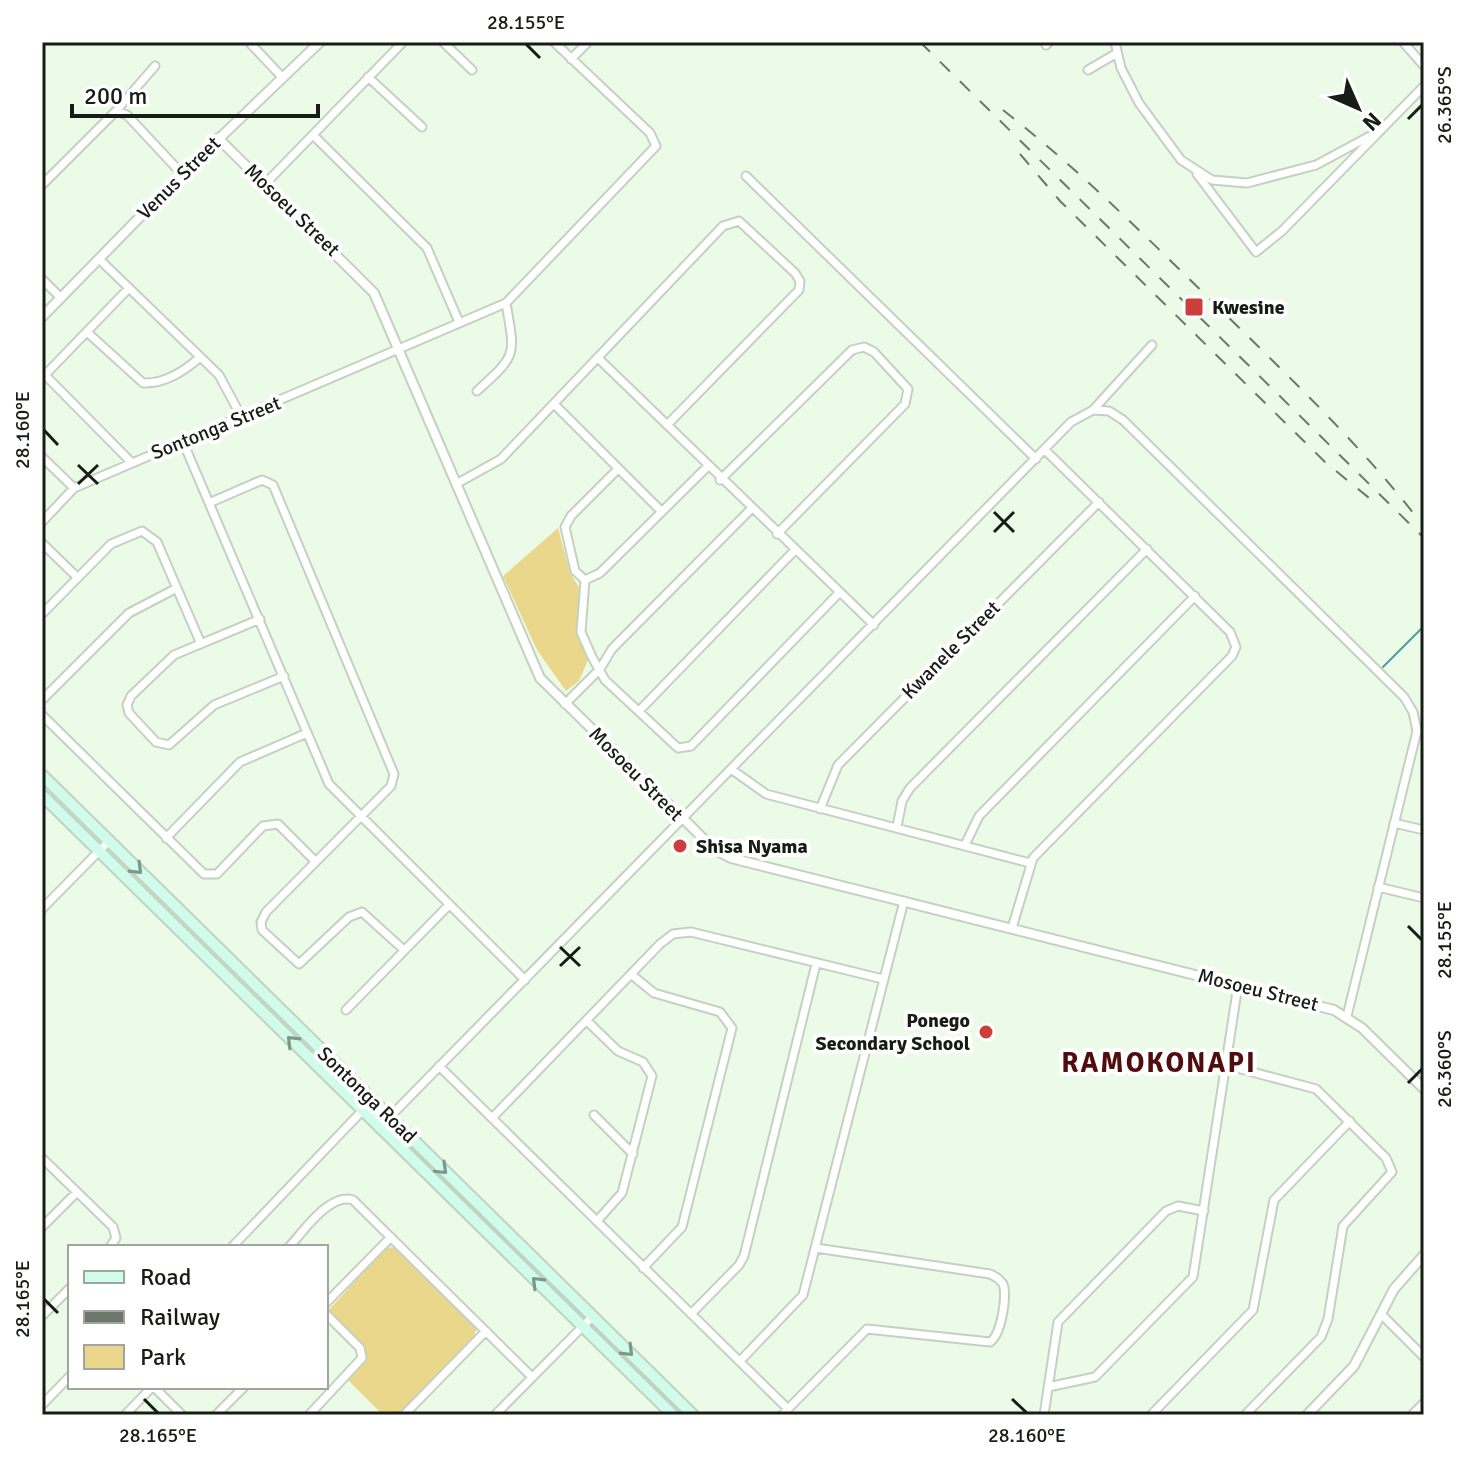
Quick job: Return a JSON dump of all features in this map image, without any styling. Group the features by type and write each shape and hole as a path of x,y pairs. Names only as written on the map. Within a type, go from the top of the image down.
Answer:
{"main road":[{"name":"Sontonga Road","path":"42,775 693,1415"},
{"name":"Sontonga Road","path":"42,795 673,1415"}],"street":[{"path":"249,42 282,77"},
{"name":"Venus Street","path":"42,317 218,138 320,42"},
{"path":"266,183 403,42"},
{"path":"443,42 472,70"},
{"path":"477,391 507,364 513,353 506,303 656,146 650,133 554,42"},
{"path":"571,59 588,42"},
{"path":"1115,42 1125,77 1139,103 1256,252 1424,86"},
{"path":"1403,42 1424,66"},
{"path":"1088,70 1117,53"},
{"path":"42,185 116,111 155,66"},
{"path":"368,77 422,127"},
{"path":"116,111 127,115 182,174"},
{"path":"1196,173 1231,183 1255,181 1322,163 1350,144 1381,130"},
{"path":"313,135 427,248 459,322"},
{"name":"Mosoeu Street","path":"218,138 367,283 400,347 530,661 544,683 682,819 724,856 1238,985 1347,1016 1424,1089"},
{"path":"746,176 1036,459"},
{"path":"456,484 495,465 723,226 736,221 746,225 795,273 800,281 799,290 667,425"},
{"path":"99,259 228,385 242,418"},
{"path":"42,279 61,298"},
{"path":"129,288 43,376 131,462"},
{"name":"Sontonga Street","path":"42,522 74,488 506,303"},
{"path":"87,332 143,383 156,382 181,372 200,357"},
{"path":"1093,410 1152,345"},
{"path":"720,480 852,350 864,347 874,352 908,389 905,404 777,534"},
{"path":"598,358 720,480 874,625"},
{"path":"554,404 661,511"},
{"path":"379,1128 1078,416 1093,410 1109,411 1123,420 1404,697 1413,712 1417,731 1347,1016"},
{"path":"183,442 329,784 525,980"},
{"path":"1012,928 1030,863 1235,651 1234,637 1045,450"},
{"path":"42,457 74,488"},
{"path":"585,580 600,573 707,467"},
{"path":"618,469 566,523 573,566 585,580 581,632 605,680 675,746 688,748 838,594"},
{"path":"209,503 262,480 275,489 394,774 393,784 263,916 260,925 265,935 299,964 349,917 362,912 404,950"},
{"name":"Kwanele Street","path":"820,809 838,765 1099,502"},
{"path":"565,704 600,669 612,649 751,509"},
{"path":"42,614 111,544 142,531 157,542 201,644"},
{"path":"42,543 78,578"},
{"path":"897,827 902,801 910,788 1147,549"},
{"path":"639,711 794,551"},
{"path":"42,700 129,613 175,589"},
{"path":"965,845 979,816 1195,596"},
{"path":"260,619 167,661 128,701 129,713 161,745 173,742 214,705 284,676"},
{"path":"42,715 166,838 210,876 217,874 263,826 272,823 278,824 315,861"},
{"path":"166,838 240,762 307,733"},
{"path":"731,769 761,792 1030,863"},
{"path":"1394,823 1424,830"},
{"path":"42,909 109,841"},
{"path":"1378,887 1424,898"},
{"path":"740,1361 803,1295 904,901"},
{"path":"346,1010 449,905"},
{"path":"493,1117 665,939 684,931 883,979"},
{"path":"691,1314 744,1256 816,964"},
{"path":"632,975 652,993 720,1012 732,1028 682,1227 643,1268"},
{"path":"1048,1387 1095,1377 1191,1282 1197,1267 1238,985"},
{"path":"587,1021 618,1051 643,1062 651,1070 652,1082 621,1195 597,1221"},
{"path":"1226,1065 1311,1087 1386,1158 1392,1172 1343,1226 1328,1319 1321,1337 1245,1415"},
{"path":"439,1066 740,1361 784,1412 867,1329 990,1342 998,1330 1004,1289 996,1277 816,1248"},
{"path":"234,1245 362,1111"},
{"path":"594,1115 633,1154"},
{"path":"1151,1415 1253,1310 1274,1200 1350,1121"},
{"path":"42,1158 113,1227 116,1238 112,1245"},
{"path":"42,1227 77,1192"},
{"path":"291,1245 333,1203 345,1197 357,1203 532,1377"},
{"path":"1044,1415 1056,1326 1063,1315 1166,1211 1178,1206 1204,1211"},
{"path":"328,1301 391,1237"},
{"path":"1307,1415 1354,1366 1400,1281 1424,1255"},
{"path":"42,1316 68,1290"},
{"path":"1382,1315 1424,1357"},
{"path":"309,1415 362,1358 360,1348 328,1316"},
{"path":"495,1415 593,1316"},
{"path":"404,1415 486,1331"},
{"path":"42,1405 68,1378"},
{"path":"125,1415 151,1389"},
{"path":"155,1389 182,1415"},
{"path":"216,1415 242,1389"},
{"path":"1412,1415 1424,1403"}],"green space":[{"path":"558,528 570,573 579,587 577,631 588,660 579,681 566,691 537,650 503,576"},
{"path":"386,1247 398,1248 474,1324 476,1330 473,1339 398,1415 383,1415 348,1380 362,1366 366,1352 328,1311"}],"waterway":[{"path":"1383,667 1424,626"}],"railway":[{"path":"920,42 1424,538"},
{"path":"1003,110 1113,206 1270,358 1347,436 1418,519"},
{"path":"1020,154 1060,201 1325,462 1374,502"}],"place":[{"name":"Kwesine","path":"1194,307"},
{"name":"Shisa Nyama","path":"680,846"},
{"name":"Ponego Secondary School","path":"986,1032"}],"district":[{"name":"RAMOKONAPI","path":"1159,1063"}]}
